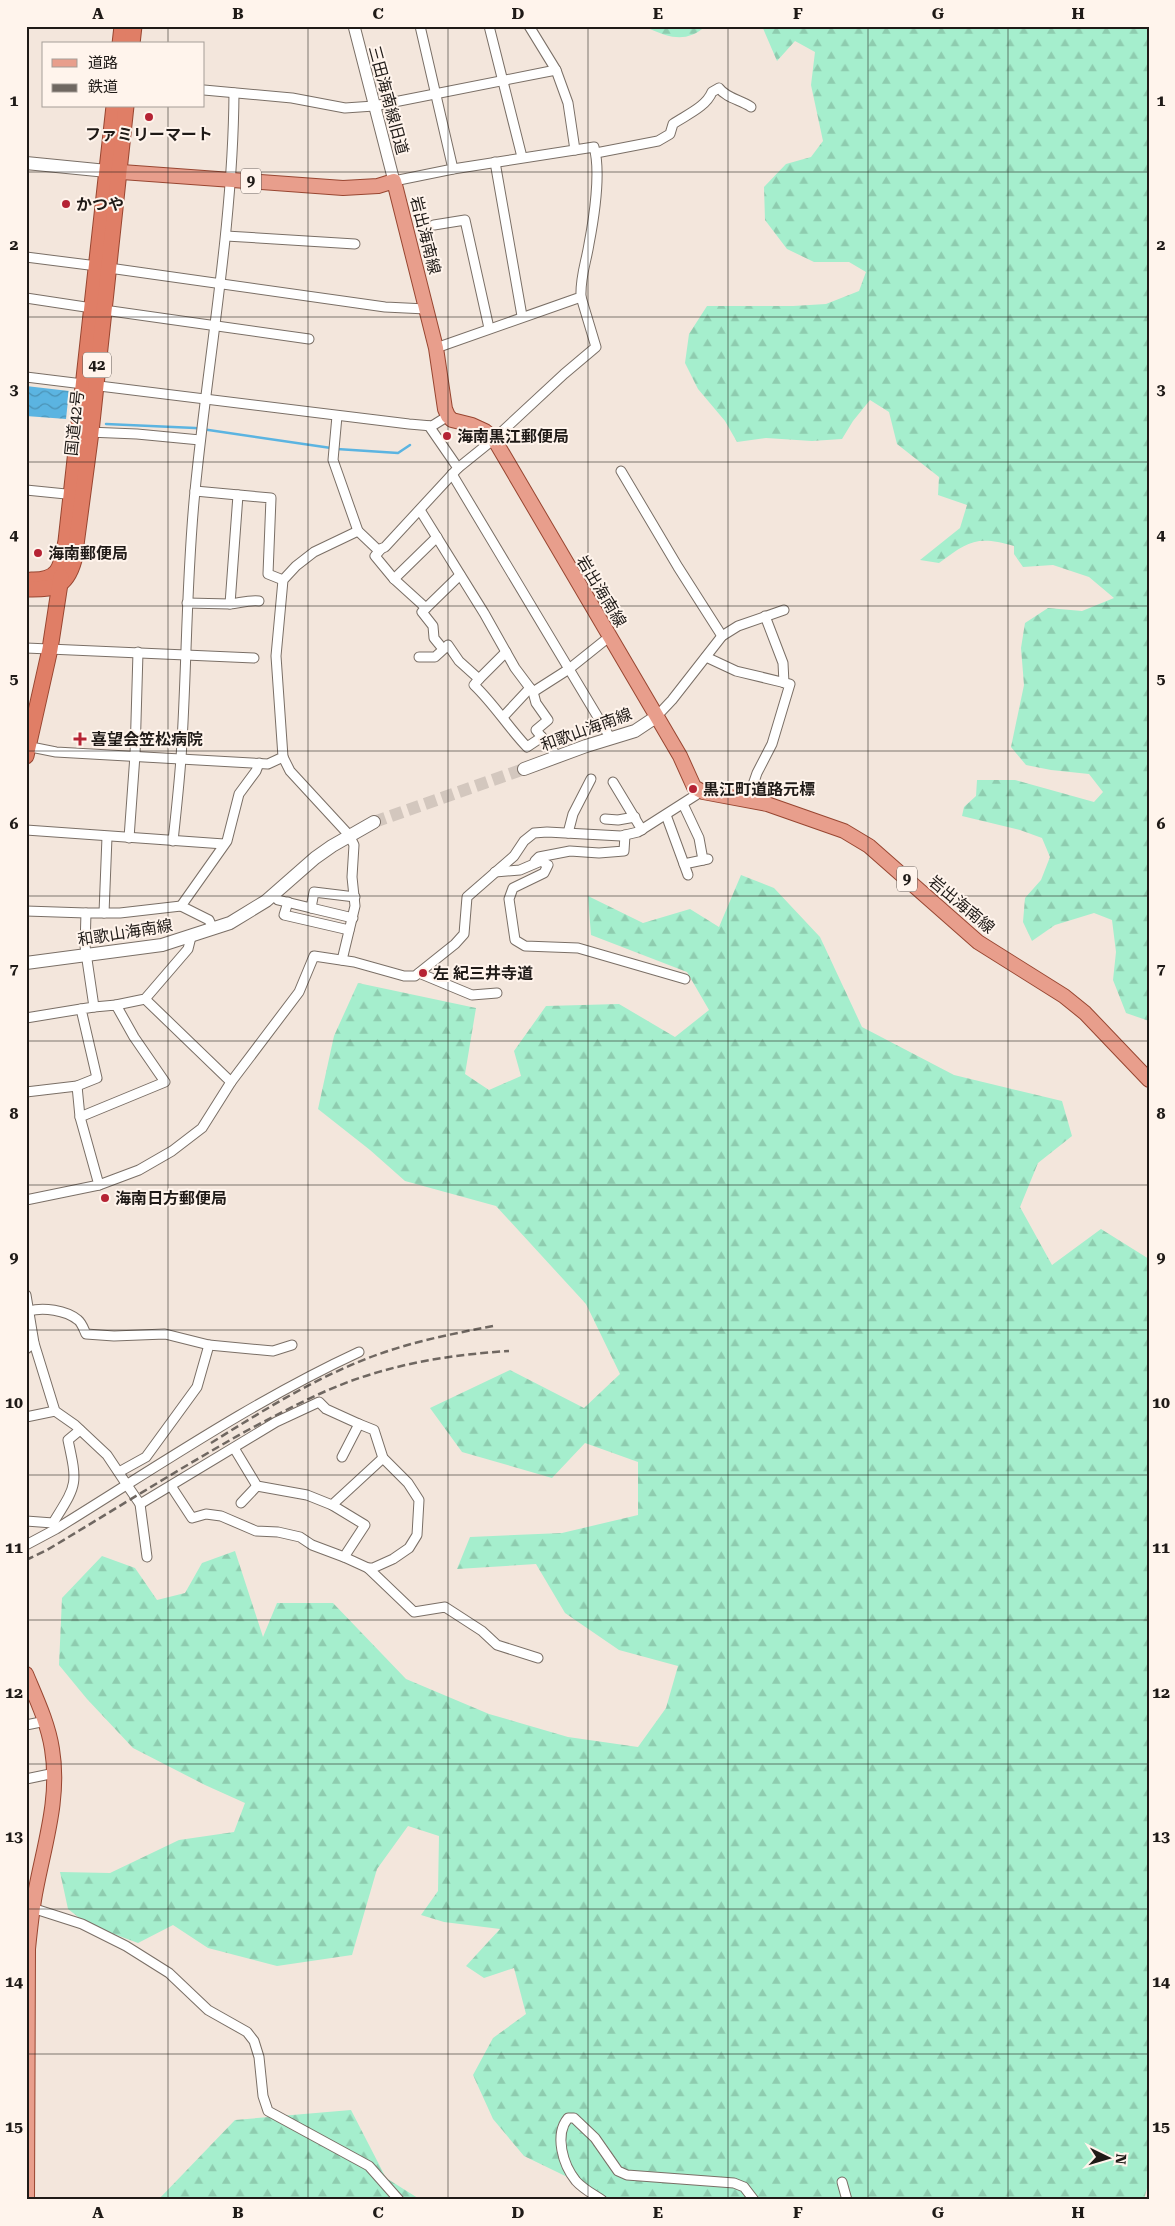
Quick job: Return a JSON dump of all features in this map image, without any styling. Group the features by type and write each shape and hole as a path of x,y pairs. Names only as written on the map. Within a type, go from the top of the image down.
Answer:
{"highway":[{"path":"120,42 122,26"},
{"path":"132,42 134,26"},
{"name":"国道42号","path":"28,586 50,578 68,559 78,495 113,171 114,108"},
{"name":"国道42号","path":"113,171 126,108"},
{"path":"27,750 50,648 60,585 68,559"},
{"path":"55,616 70,578 68,559"},
{"path":"28,586 49,589 60,585"},
{"path":"28,586 52,594 55,602 55,616"}],"main road":[{"path":"26,162 113,171"},
{"name":"岩出海南線","path":"113,171 358,189 394,182 436,348 444,402 448,416 452,420 472,424 485,431 494,439 609,638 680,756 694,788 748,799 844,831 869,846 978,942 1064,996 1085,1013 1149,1080"},
{"name":"和歌山海南線","path":"524,769 586,746 612,740 634,732 656,717"},
{"name":"和歌山海南線","path":"26,963 162,945 230,923 274,895 315,858 349,835 374,822"},
{"path":"26,1674 46,1721 55,1773 51,1819 29,1907 26,2052 28,2123 27,2200"}],"street":[{"name":"三田海南線旧道","path":"354,26 394,182"},
{"path":"420,26 453,169"},
{"path":"489,26 522,158"},
{"path":"529,26 556,70 568,103 575,150"},
{"path":"205,90 292,98 345,108 374,106 436,95 556,70"},
{"path":"596,154 658,141 670,134 673,124 702,105 709,99 712,92 719,88 722,93 743,101 751,107"},
{"path":"173,841 181,758 187,603 195,491 226,236 234,93"},
{"path":"394,182 453,169 594,147 598,172 589,244 580,280 581,297 596,347 494,439 455,471 375,556 394,579 426,608"},
{"path":"495,162 522,316"},
{"path":"434,225 465,220 489,328"},
{"path":"226,236 355,244"},
{"path":"26,257 384,307 426,308"},
{"path":"436,348 522,316 581,297"},
{"path":"26,298 309,339"},
{"path":"26,377 429,426 448,416"},
{"path":"337,416 333,460 358,531 378,550 381,549"},
{"path":"429,426 612,740"},
{"path":"85,431 200,440"},
{"path":"621,471 678,567 722,636"},
{"path":"26,490 78,495"},
{"path":"195,491 271,498 268,574 284,580"},
{"path":"230,604 238,495"},
{"path":"420,510 548,720 536,730 557,756"},
{"path":"342,960 353,918 355,898 352,877 354,845 349,835 290,771 283,757 276,656 284,580 296,566 314,552 358,531"},
{"path":"394,579 437,538"},
{"path":"460,575 422,612 433,626 434,638 479,679"},
{"path":"187,603 230,604 247,600 259,601"},
{"path":"656,717 722,636 738,626 784,610"},
{"path":"765,616 784,663 784,683"},
{"path":"504,717 531,690 570,670 609,638"},
{"path":"419,657 435,657 446,647"},
{"path":"26,648 254,658"},
{"path":"129,838 135,756 138,652"},
{"path":"506,652 474,685 504,717 510,728 527,747 542,737"},
{"path":"706,657 736,671 790,684 772,744 748,799"},
{"path":"27,750 268,764 283,757"},
{"path":"181,906 227,842 239,794 256,771 259,763"},
{"path":"568,833 573,814 591,779"},
{"path":"612,782 642,830"},
{"path":"26,1200 100,1185 139,1170 172,1151 202,1128 231,1082 299,992 314,956 342,960 404,976 415,976 455,944 464,934 467,897 514,856 524,841 534,833 625,835 642,830 696,796 698,790"},
{"path":"683,804 699,838 706,860 684,864"},
{"path":"666,815 688,875"},
{"path":"605,819 618,820 635,817"},
{"path":"26,830 224,844"},
{"path":"531,865 539,857 570,851 599,853 624,851 625,835"},
{"path":"104,913 107,837"},
{"path":"495,872 520,870 541,861 548,864 544,873 513,888 509,899 515,940 525,946 578,948 685,979"},
{"path":"311,908 314,892 355,898"},
{"path":"274,895 278,900 353,918"},
{"path":"288,902 284,915 349,930"},
{"path":"26,911 104,913 157,910 174,905 181,906 209,920 213,929"},
{"path":"86,913 87,956 94,1007"},
{"path":"26,1018 145,999 188,949 191,937"},
{"path":"419,973 472,995 497,993"},
{"path":"145,999 231,1082"},
{"path":"80,1117 165,1082 134,1037 116,1005"},
{"path":"26,1092 77,1086 97,1078 81,1010"},
{"path":"77,1086 80,1117 100,1185"},
{"path":"26,1295 34,1343 55,1411 80,1430 107,1455 140,1504 148,1557"},
{"path":"29,1311 42,1308 67,1315 78,1320 86,1334 114,1336 165,1334 209,1345 274,1351 292,1344"},
{"path":"26,1349 34,1343"},
{"path":"119,1472 146,1457 197,1387 209,1345"},
{"path":"26,1545 54,1526 127,1485 271,1397 359,1352"},
{"path":"140,1504 276,1422 319,1402 326,1409 374,1430 383,1458 408,1483 419,1500 417,1535 409,1548 393,1559 373,1568 368,1568"},
{"path":"26,1417 55,1411"},
{"path":"342,1457 359,1424"},
{"path":"54,1526 75,1487 76,1479 68,1440 80,1430"},
{"path":"234,1448 257,1486 307,1496 332,1505 365,1525 344,1557"},
{"path":"332,1505 383,1458"},
{"path":"171,1486 192,1518 206,1514 221,1516 256,1531 278,1532 300,1537 312,1546 368,1568 414,1612 445,1607 482,1631 497,1645 538,1658"},
{"path":"241,1503 257,1486"},
{"path":"26,1521 54,1526"},
{"path":"26,1725 46,1721"},
{"path":"26,1780 55,1773"},
{"path":"29,1907 82,1924 126,1946 169,1973 208,2010 246,2032 254,2041 259,2057 263,2096 268,2111 370,2166 399,2200"},
{"path":"602,2200 576,2180 567,2165 560,2142 564,2124 568,2118 574,2118 595,2138 618,2171 627,2175 734,2183 744,2187 754,2200"},
{"path":"842,2182 846,2200"}],"green space":[{"path":"650,26 706,26 692,35 678,37 650,29"},
{"path":"762,26 1149,26 1149,1021 1126,1013 1113,980 1116,952 1112,920 1094,913 1055,925 1032,941 1023,922 1025,898 1041,880 1050,857 1042,838 1020,830 962,816 964,807 976,796 977,780 1015,780 1094,802 1103,792 1089,774 1026,765 1011,747 1024,685 1021,648 1025,623 1048,608 1082,611 1114,598 1089,577 1053,565 1023,567 1014,554 1014,546 991,541 974,542 966,545 939,563 920,560 960,528 967,505 938,495 939,477 897,444 889,412 870,400 853,421 842,439 812,441 766,438 737,442 725,421 698,389 685,363 689,334 707,306 826,304 859,291 866,272 849,262 814,262 787,249 765,220 764,187 786,164 811,157 823,141 811,85 815,52 795,41 777,61"},
{"path":"741,875 774,888 820,937 862,1027 954,1075 1062,1101 1072,1136 1038,1163 1020,1207 1052,1265 1101,1229 1149,1259 1149,2180 1144,2200 587,2200 588,2187 524,2156 493,2119 473,2075 493,2038 526,2014 514,1968 484,1978 466,1966 500,1929 444,1922 421,1915 438,1891 439,1836 408,1826 377,1869 352,1955 277,1966 208,1948 173,1925 138,1943 87,1924 68,1909 60,1872 110,1873 179,1840 234,1832 245,1803 133,1748 87,1699 59,1665 62,1598 102,1556 135,1568 157,1600 185,1593 202,1563 235,1551 263,1637 277,1603 333,1603 406,1679 489,1714 568,1737 638,1747 666,1708 678,1666 619,1650 565,1613 536,1564 457,1569 470,1537 562,1533 638,1515 638,1462 585,1443 552,1478 462,1452 430,1408 510,1370 584,1408 620,1374 586,1304 496,1206 405,1181 370,1150 318,1109 334,1036 358,983 476,1008 465,1074 489,1090 521,1076 514,1051 546,1006 619,1004 675,1037 709,1010 687,972 591,935 588,896 643,923 690,909 719,927"},
{"path":"351,2110 386,2178 421,2200 158,2200 235,2120"}],"water":[{"path":"26,386 69,391 66,419 26,416"}],"waterway":[{"path":"106,424 195,428 331,448"},
{"path":"337,449 398,453 410,445"}],"tunnel":[{"path":"374,822 524,769"}],"railway":[{"path":"211,1443 296,1392 340,1370 385,1352 412,1344 493,1326"},
{"path":"26,1560 47,1550 248,1430 324,1392 356,1379 423,1361 509,1351"}],"place":[{"name":"ファミリーマート","path":"149,117"},
{"name":"かつや","path":"66,204"},
{"name":"海南黒江郵便局","path":"447,436"},
{"name":"海南郵便局","path":"38,553"},
{"name":"喜望会笠松病院","path":"80,739"},
{"name":"黒江町道路元標","path":"693,789"},
{"name":"左 紀三井寺道","path":"423,973"},
{"name":"海南日方郵便局","path":"105,1198"}]}
